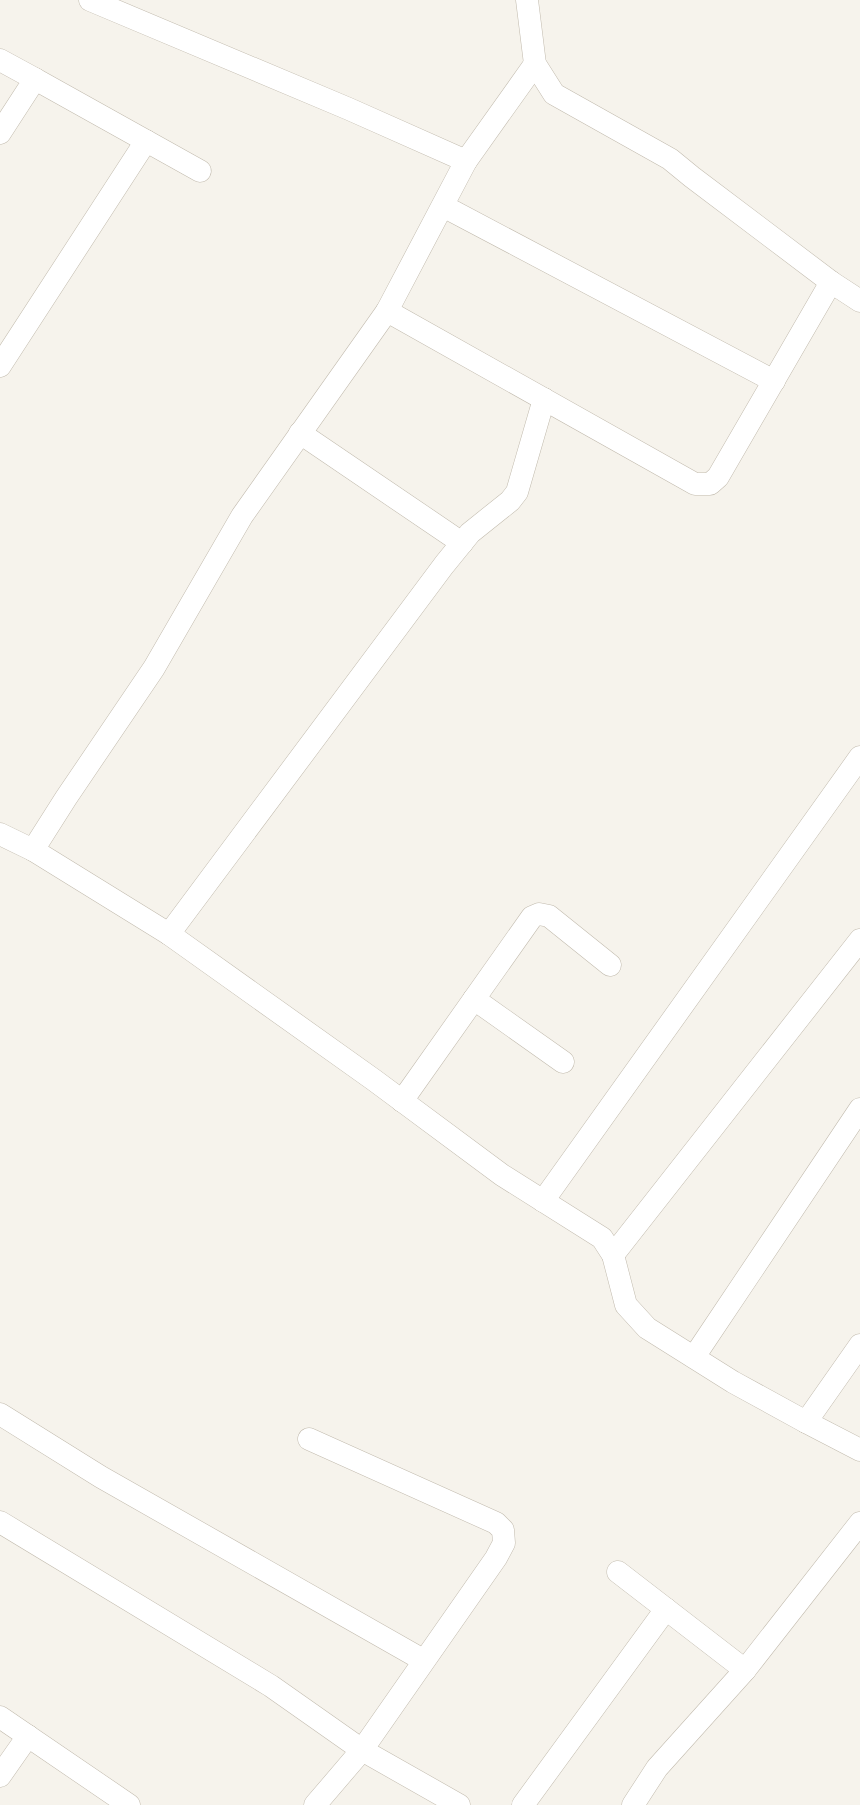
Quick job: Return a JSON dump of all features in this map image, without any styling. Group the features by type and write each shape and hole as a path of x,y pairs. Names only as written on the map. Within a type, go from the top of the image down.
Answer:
{"street":[{"path":"90,0 349,109 466,161"},
{"path":"527,0 535,64 554,94 670,159 831,282 860,301"},
{"path":"0,60 200,171"},
{"path":"33,850 66,798 154,668 242,516 387,311 466,161 535,64"},
{"path":"0,134 35,79"},
{"path":"0,366 146,141"},
{"path":"443,206 774,381"},
{"path":"387,311 695,484 710,484 718,477 831,282"},
{"path":"169,934 462,543 470,533 510,501 517,492 544,400"},
{"path":"300,434 462,543"},
{"path":"543,1201 860,757"},
{"path":"0,834 33,850 169,934 502,1174 602,1238 613,1255 626,1306 647,1328 733,1382 860,1450"},
{"path":"402,1101 532,917 539,914 549,916 610,965"},
{"path":"613,1255 860,940"},
{"path":"474,999 564,1062"},
{"path":"694,1357 860,1109"},
{"path":"806,1422 860,1345"},
{"path":"0,1414 101,1477 423,1660"},
{"path":"309,1439 496,1523 503,1530 504,1543 496,1558 423,1660 362,1750 315,1805"},
{"path":"0,1522 271,1686 362,1750 459,1805"},
{"path":"632,1805 657,1768 745,1670 860,1523"},
{"path":"618,1572 745,1670"},
{"path":"523,1805 666,1609"},
{"path":"0,1717 129,1805"},
{"path":"0,1776 28,1736"}]}
